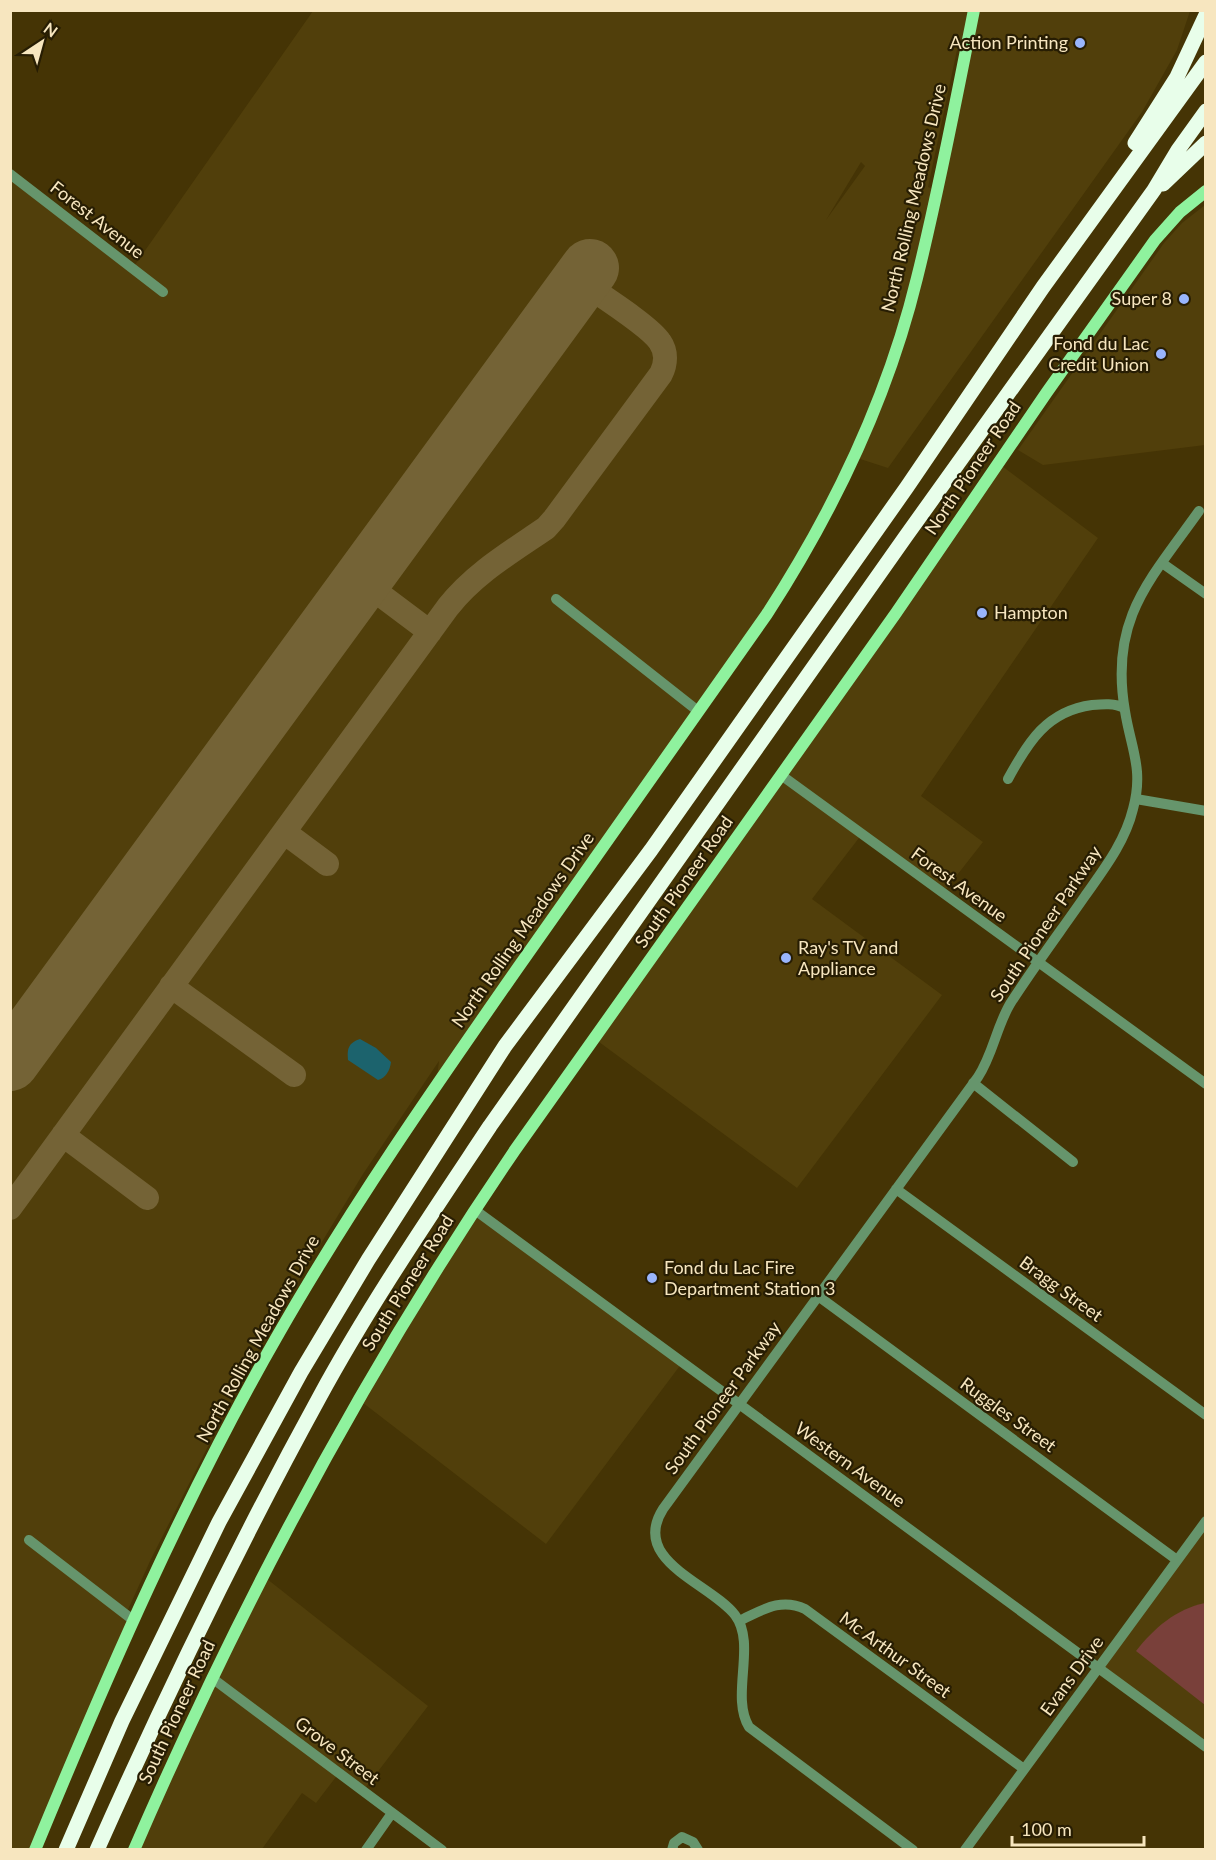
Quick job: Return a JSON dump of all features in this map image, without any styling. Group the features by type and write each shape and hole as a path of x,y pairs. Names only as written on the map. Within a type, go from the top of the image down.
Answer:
{"highway":[{"path":"66,1850 122,1721 219,1522 290,1391 368,1260 505,1046 651,850 907,487 1043,287 1177,77 1206,15"},
{"path":"1043,287 1206,62"},
{"path":"97,1850 148,1735 319,1398 429,1219 490,1126 831,642 1146,201 1206,111"},
{"path":"1146,201 1206,143"}],"main road":[{"name":"North Rolling Meadows Drive","path":"35,1850 133,1620 190,1500 280,1330 342,1227 445,1071 765,617 796,567 836,493 875,405 904,323 928,236 974,10"},
{"name":"North Pioneer Road","path":"781,775 1155,240 1180,212 1206,191"},
{"name":"South Pioneer Road","path":"134,1850 212,1678 279,1542 336,1438 408,1315 515,1150 781,775"}],"street":[{"name":"Forest Avenue","path":"10,174 163,292"},
{"name":"South Pioneer Parkway","path":"739,1621 729,1609 667,1561 659,1549 656,1532 658,1518 973,1083 987,1060 1007,1008 1115,853 1128,826 1136,799 1138,776 1137,762 1124,708 1122,660 1126,629 1140,595 1199,511"},
{"path":"1162,563 1206,594"},
{"path":"556,599 698,711"},
{"path":"1008,779 1031,740 1042,728 1058,717 1089,706 1111,705 1124,708"},
{"name":"Forest Avenue","path":"781,775 1206,1084"},
{"path":"1136,799 1206,811"},
{"path":"973,1083 1073,1162"},
{"name":"Bragg Street","path":"896,1189 1206,1415"},
{"name":"Western Avenue","path":"475,1210 1206,1747"},
{"name":"Ruggles Street","path":"818,1296 1177,1560"},
{"name":"Evans Drive","path":"965,1850 1206,1521"},
{"path":"29,1540 133,1620"},
{"name":"Mc Arthur Street","path":"739,1621 774,1605 789,1604 805,1609 1024,1769"},
{"path":"739,1621 743,1639 742,1710 749,1727 913,1850"},
{"name":"Grove Street","path":"212,1678 442,1850"},
{"path":"366,1850 392,1813"},
{"path":"672,1850 674,1843 682,1838 693,1842 698,1850"}],"shaded area":[{"path":"313,11 1190,11 1177,50 1142,112 888,468 854,457 796,566 436,1085 439,1061 363,1174 279,1313 240,1383 151,1559 126,1614 133,1620 35,1850 10,1849 10,180 130,272","holes":["957,50 965,52 937,191 928,187","861,162 865,166 826,220"]},
{"path":"1205,205 1205,445 1043,465 1018,450 1164,243 1182,223"},
{"path":"998,463 1098,538 921,796 983,842 943,893 862,834 812,899 942,995 797,1188 595,1039"},
{"path":"475,1210 682,1363 546,1544 358,1399"},
{"path":"1205,1521 1205,1748 1098,1668"},
{"path":"262,1575 428,1706 363,1791 339,1773 316,1803 302,1793 262,1849 134,1850"},
{"path":"1206,1603 1205,1705 1136,1651 1166,1621 1185,1610"}],"water":[{"path":"360,1039 376,1048 391,1062 390,1068 381,1079 378,1080 348,1060 349,1047"}],"taxiway":[{"path":"10,1208 448,607 482,573 546,528 661,374 665,354 654,335 580,281"},
{"path":"362,581 430,632"},
{"path":"284,832 327,864"},
{"path":"171,986 294,1075"},
{"path":"63,1135 147,1198"}],"runway":[{"path":"10,1062 590,268"}],"place":[{"name":"Action Printing","path":"1080,43"},
{"name":"Super 8","path":"1184,299"},
{"name":"Fond du Lac Credit Union","path":"1161,354"},
{"name":"Hampton","path":"982,613"},
{"name":"Ray's TV and Appliance","path":"786,958"},
{"name":"Fond du Lac Fire Department Station 3","path":"652,1278"}]}
